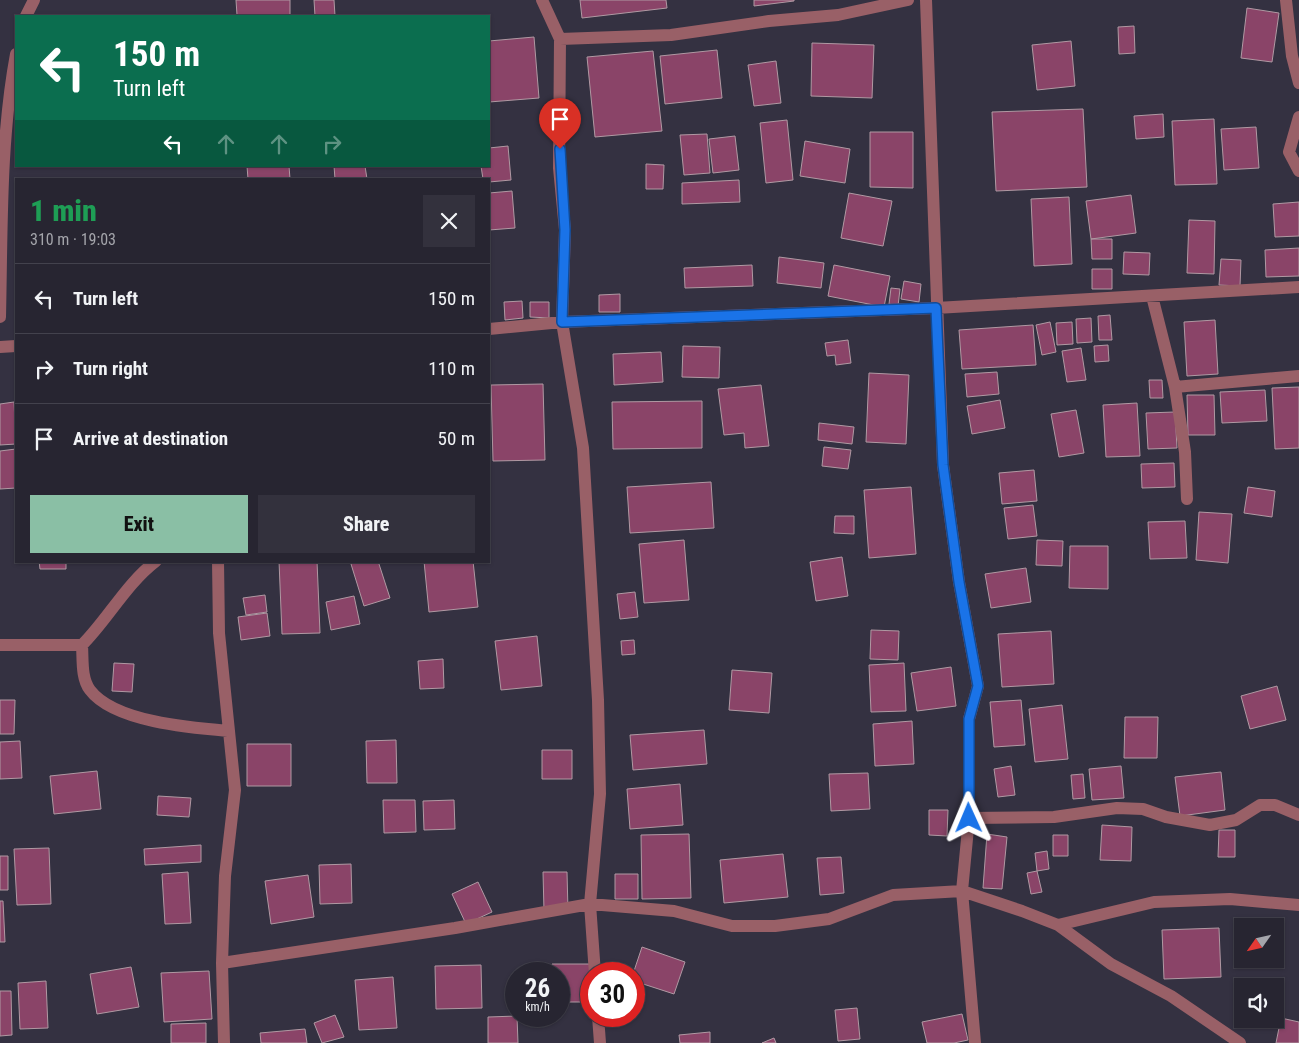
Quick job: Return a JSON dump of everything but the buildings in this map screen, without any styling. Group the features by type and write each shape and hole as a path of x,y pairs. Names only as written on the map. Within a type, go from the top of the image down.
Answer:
{"street":[{"path":"26,15 34,0"},
{"path":"542,0 560,38 559,168 565,230 562,322 583,448 598,700 600,794 590,904 594,962"},
{"path":"560,38 671,35 769,20 838,15 908,0"},
{"path":"926,0 943,465 959,582 978,686 969,719 969,818 962,891 975,1043"},
{"path":"1286,0 1292,56 1299,83"},
{"path":"0,317 4,159 10,82 15,59"},
{"path":"1299,117 1289,152 1299,171"},
{"path":"490,329 562,322 936,308 1299,287"},
{"path":"1152,296 1175,387 1185,452 1188,499"},
{"path":"0,347 15,346"},
{"path":"1175,387 1299,376"},
{"path":"154,563 126,591 100,626 82,645 83,675 90,690 103,702 138,717 163,724 229,731"},
{"path":"218,563 220,633 235,790 225,876 222,964 224,1043"},
{"path":"0,645 82,645"},
{"path":"969,818 1054,817 1117,808 1143,810 1166,817 1210,825 1236,820 1260,805 1275,805 1299,815"},
{"path":"222,964 455,928 590,904 674,911 732,926 774,926 829,919 893,895 962,891 1022,911 1058,926 1111,964 1171,996 1240,1043"},
{"path":"1058,926 1154,902 1230,898 1299,905"},
{"path":"599,1027 600,1043"}],"route":[{"path":"560,149 559,168 565,230 562,322 936,308 943,465 959,582 978,686 969,719 969,818"}]}
